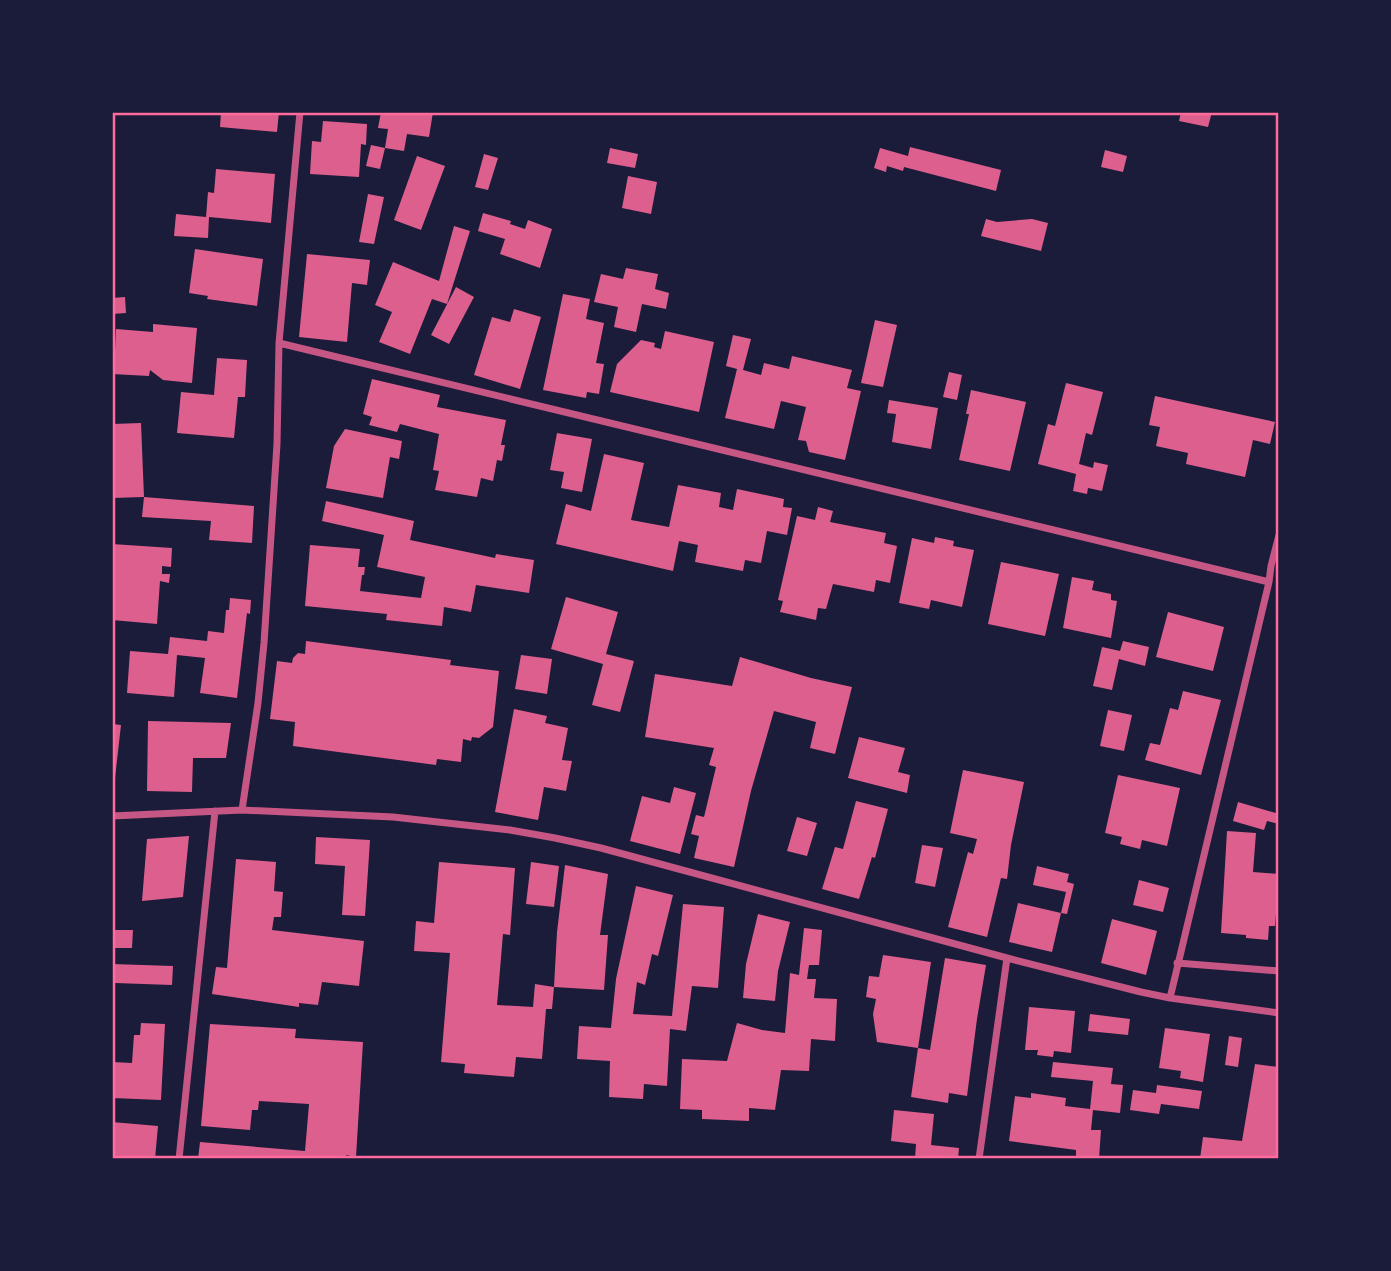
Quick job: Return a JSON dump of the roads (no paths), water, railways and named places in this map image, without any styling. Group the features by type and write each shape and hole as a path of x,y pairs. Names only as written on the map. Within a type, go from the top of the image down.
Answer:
{"street":[{"path":"242,810 264,643 276,456 279,343 300,112"},
{"path":"279,343 1269,582"},
{"path":"1170,998 1269,582 1275,567 1279,535"},
{"path":"112,816 242,810 393,817 510,830 601,848 1007,958 1170,998 1279,1013"},
{"path":"179,1159 215,811"},
{"path":"979,1159 1007,958"},
{"path":"1177,963 1279,971"}]}
